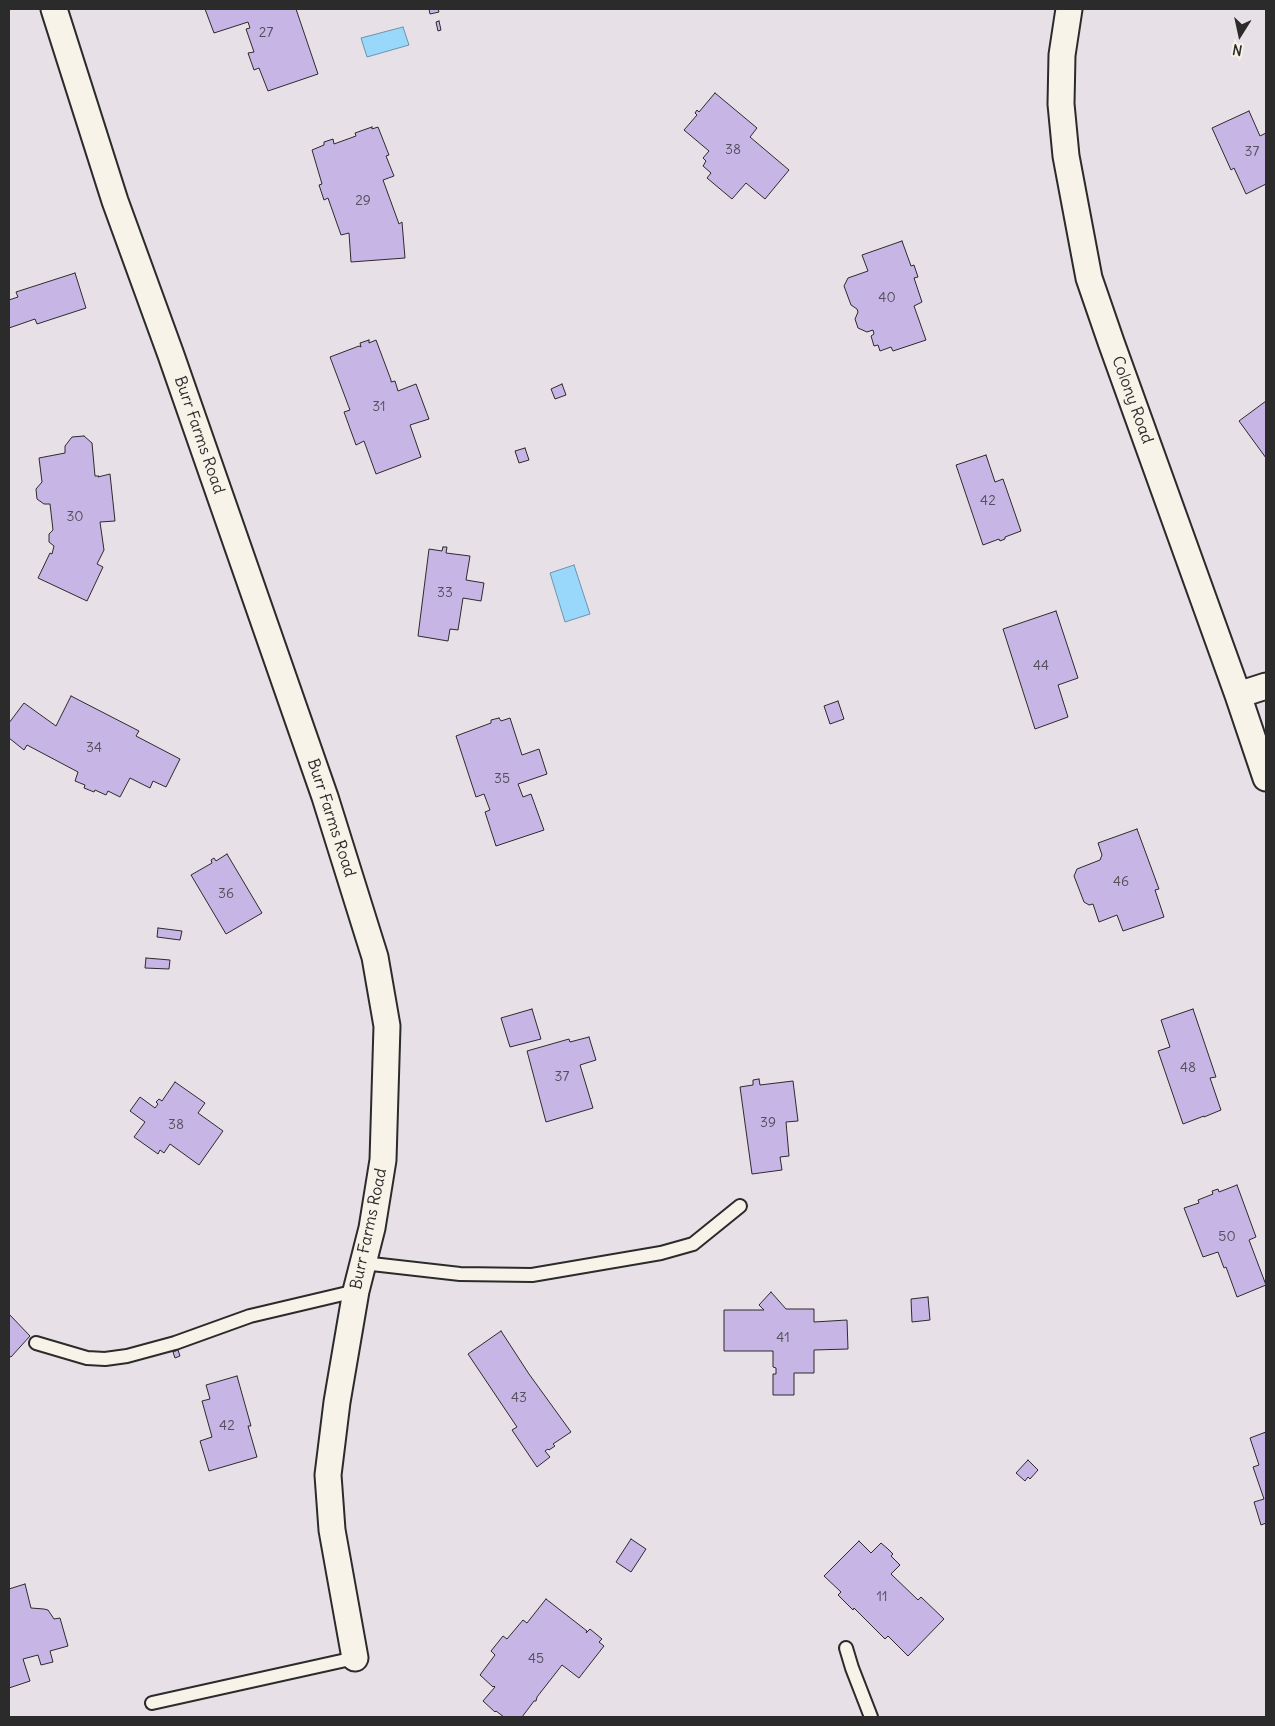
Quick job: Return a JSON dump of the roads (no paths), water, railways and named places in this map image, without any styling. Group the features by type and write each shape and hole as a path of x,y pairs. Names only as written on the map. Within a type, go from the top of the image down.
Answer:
{"street":[{"name":"Burr Farms Road","path":"54,9 115,201 171,355 325,797 375,957 386,1026 383,1160 372,1228 356,1291 337,1402 328,1475 332,1530 355,1658"},
{"name":"Colony Road","path":"1069,9 1062,55 1061,104 1066,156 1089,278 1266,778"},
{"path":"1238,695 1266,686"}],"lane":[{"path":"363,1262 460,1274 532,1275 661,1253 693,1244 740,1206"},
{"path":"36,1343 87,1358 105,1359 127,1356 175,1343 250,1316 356,1291"},
{"path":"846,1648 871,1717"},
{"path":"152,1703 355,1658"}],"water":[{"path":"403,27 409,45 367,57 361,38"},
{"path":"574,565 590,614 565,622 550,573"}]}
